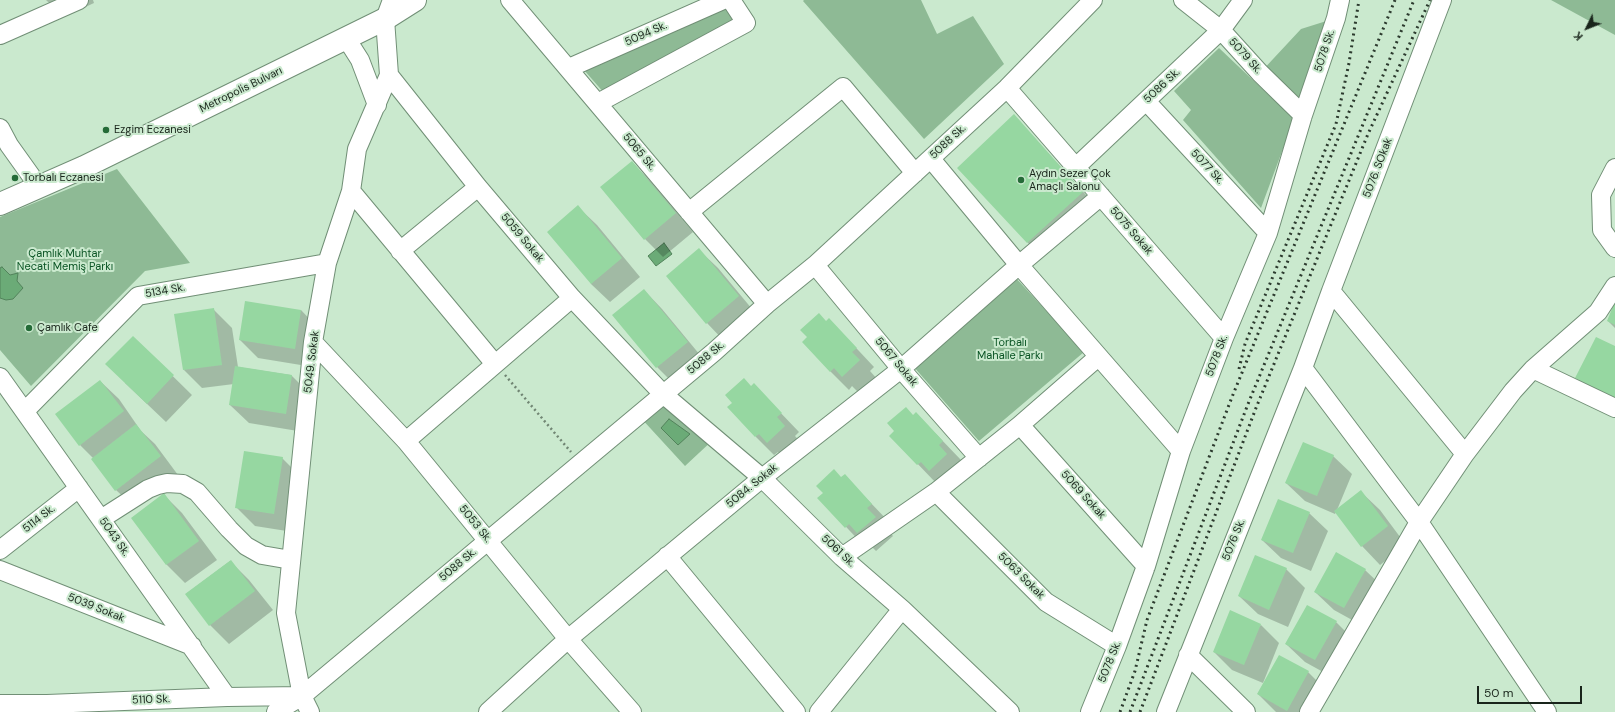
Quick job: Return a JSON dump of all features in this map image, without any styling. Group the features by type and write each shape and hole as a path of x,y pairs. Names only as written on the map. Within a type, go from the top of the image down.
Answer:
{"main road":[{"name":"Metropolis Bulvarı","path":"0,204 84,167 346,38 389,9 415,0"}],"street":[{"path":"0,35 79,0"},
{"name":"5065 Sk.","path":"510,0 767,304"},
{"name":"5094 Sk.","path":"569,68 723,0"},
{"path":"598,103 746,23 731,0"},
{"name":"5088 Sk.","path":"276,712 302,696 714,352 767,304 815,265 1007,88 1093,0"},
{"name":"5079 Sk.","path":"1183,0 1222,30 1260,73 1303,115"},
{"name":"5086 Sk.","path":"1076,167 1222,30 1243,0"},
{"name":"5078 Sk.","path":"1090,712 1117,646 1146,566 1181,451 1224,338 1268,233 1303,115 1336,18 1340,0"},
{"name":"5076. SOkak","path":"1303,368 1442,0"},
{"path":"389,9 390,75"},
{"path":"346,38 360,60 376,105"},
{"name":"5049. Sokak","path":"310,712 302,696 286,613 313,342 327,263 351,191 357,149 390,75"},
{"name":"5059 Sokak","path":"390,75 478,187 572,298 663,394"},
{"path":"689,212 843,87 914,173"},
{"name":"5075 Sokak","path":"1007,88 1224,338"},
{"name":"5077 Sk.","path":"1146,101 1268,233"},
{"path":"0,128 9,145 39,187"},
{"path":"931,159 1019,265 1181,451"},
{"path":"1615,168 1601,195 1602,230 1615,248"},
{"path":"400,251 478,187"},
{"path":"351,191 495,364"},
{"name":"5084. Sokak","path":"488,712 568,639 762,478 901,369 1019,265 1101,196"},
{"name":"5134 Sk.","path":"24,411 138,296 327,263"},
{"name":"5067 Sokak","path":"815,265 901,369 979,458"},
{"path":"1309,712 1419,522 1465,454 1513,391 1534,369 1598,312 1615,286"},
{"path":"1331,292 1465,454"},
{"path":"406,441 572,298"},
{"name":"5053 Sk.","path":"313,342 406,441 568,639 632,712"},
{"path":"842,556 936,492 1020,424 1098,357"},
{"path":"1303,368 1419,522 1547,712"},
{"name":"5076 Sk.","path":"1166,712 1303,368"},
{"path":"1534,369 1615,408"},
{"name":"5043 Sk.","path":"0,377 227,697"},
{"name":"5061 Sk.","path":"663,394 762,478 842,556 902,610 1010,712"},
{"name":"5069 Sokak","path":"1020,424 1146,566"},
{"path":"101,519 148,489 167,483 183,484 197,492 246,546 262,555 291,560"},
{"name":"5114 Sk.","path":"0,550 79,488"},
{"name":"5063 Sokak","path":"936,492 1046,602 1117,646"},
{"path":"667,556 796,712"},
{"name":"5039 Sokak","path":"0,570 192,646"},
{"path":"819,712 902,610"},
{"path":"1188,655 1246,712"},
{"name":"5110 Sk.","path":"0,704 47,704 227,697 302,696"}],"path":[{"path":"495,364 581,463"}],"green space":[{"path":"921,0 937,34 973,16 1004,64 924,139 803,1"},
{"path":"1551,0 1615,0 1615,35"},
{"path":"725,6 733,21 605,94 584,70"},
{"path":"1336,18 1303,115 1260,73 1301,29"},
{"path":"1219,48 1294,119 1261,208 1183,120 1191,110 1174,91"},
{"name":"Çamlık Muhtar Necati Memiş Parkı","path":"117,169 190,263 145,271 31,386 0,350 0,217"},
{"name":"Torbalı Mahalle Parkı","path":"1015,277 1084,352 979,441 913,366"},
{"path":"663,394 714,439 685,466 640,417"}],"shaded area":[{"path":"664,243 672,254 656,266 648,256"},
{"path":"2,267 10,275 18,273 17,281 23,288 13,299 6,300 0,298 0,268"},
{"path":"669,419 690,434 678,445 661,428"}],"building":[{"name":"Aydın Sezer Çok Amaçlı Salonu","path":"1014,114 1083,192 1027,243 957,168"},
{"path":"632,161 676,213 644,240 600,187"},
{"path":"578,205 622,258 591,284 547,232"},
{"path":"699,248 739,296 706,324 666,276"},
{"path":"644,289 688,342 656,368 612,315"},
{"path":"245,301 301,310 295,349 239,340"},
{"path":"1615,301 1615,325 1607,321"},
{"path":"214,308 222,365 183,370 174,314"},
{"path":"819,313 826,321 829,318 857,348 852,352 860,360 842,377 834,368 830,372 802,342 807,337 800,330"},
{"path":"133,336 174,375 147,404 105,364"},
{"path":"1596,337 1615,346 1615,398 1575,378"},
{"path":"235,366 292,375 286,414 229,405"},
{"path":"744,378 751,386 754,383 782,413 777,417 785,426 767,443 759,434 755,437 727,407 732,403 725,395"},
{"path":"100,380 124,411 79,446 55,414"},
{"path":"906,407 913,415 916,412 943,441 939,445 947,454 929,471 921,462 917,465 889,436 894,431 887,423"},
{"path":"136,424 161,456 115,491 91,459"},
{"path":"1303,442 1334,455 1317,496 1285,483"},
{"path":"244,451 283,457 274,514 235,508"},
{"path":"834,469 841,477 845,474 872,504 867,508 876,517 857,533 849,524 845,528 817,498 823,493 816,486"},
{"path":"1361,490 1388,526 1361,547 1334,511"},
{"path":"164,493 199,541 166,565 131,518"},
{"path":"1278,499 1310,512 1293,553 1261,540"},
{"path":"1336,552 1366,569 1344,608 1314,592"},
{"path":"1255,555 1287,568 1269,610 1238,596"},
{"path":"231,560 255,591 209,626 185,594"},
{"path":"1307,605 1337,621 1315,660 1285,644"},
{"path":"1230,610 1261,624 1244,665 1213,652"},
{"path":"1279,655 1309,671 1287,711 1257,694"}],"railway":[{"path":"1239,369 1245,344 1336,124 1349,63 1359,0"},
{"path":"1120,712 1135,671 1147,620 1232,397 1395,0"},
{"path":"1130,712 1248,404 1414,0"},
{"path":"1140,712 1256,408 1368,134 1430,0"}],"place":[{"name":"Ezgim Eczanesi","path":"106,130"},
{"name":"Torbalı Eczanesi","path":"15,178"},
{"name":"Aydın Sezer Çok Amaçlı Salonu","path":"1021,180"},
{"name":"Çamlık Cafe","path":"29,328"}]}
